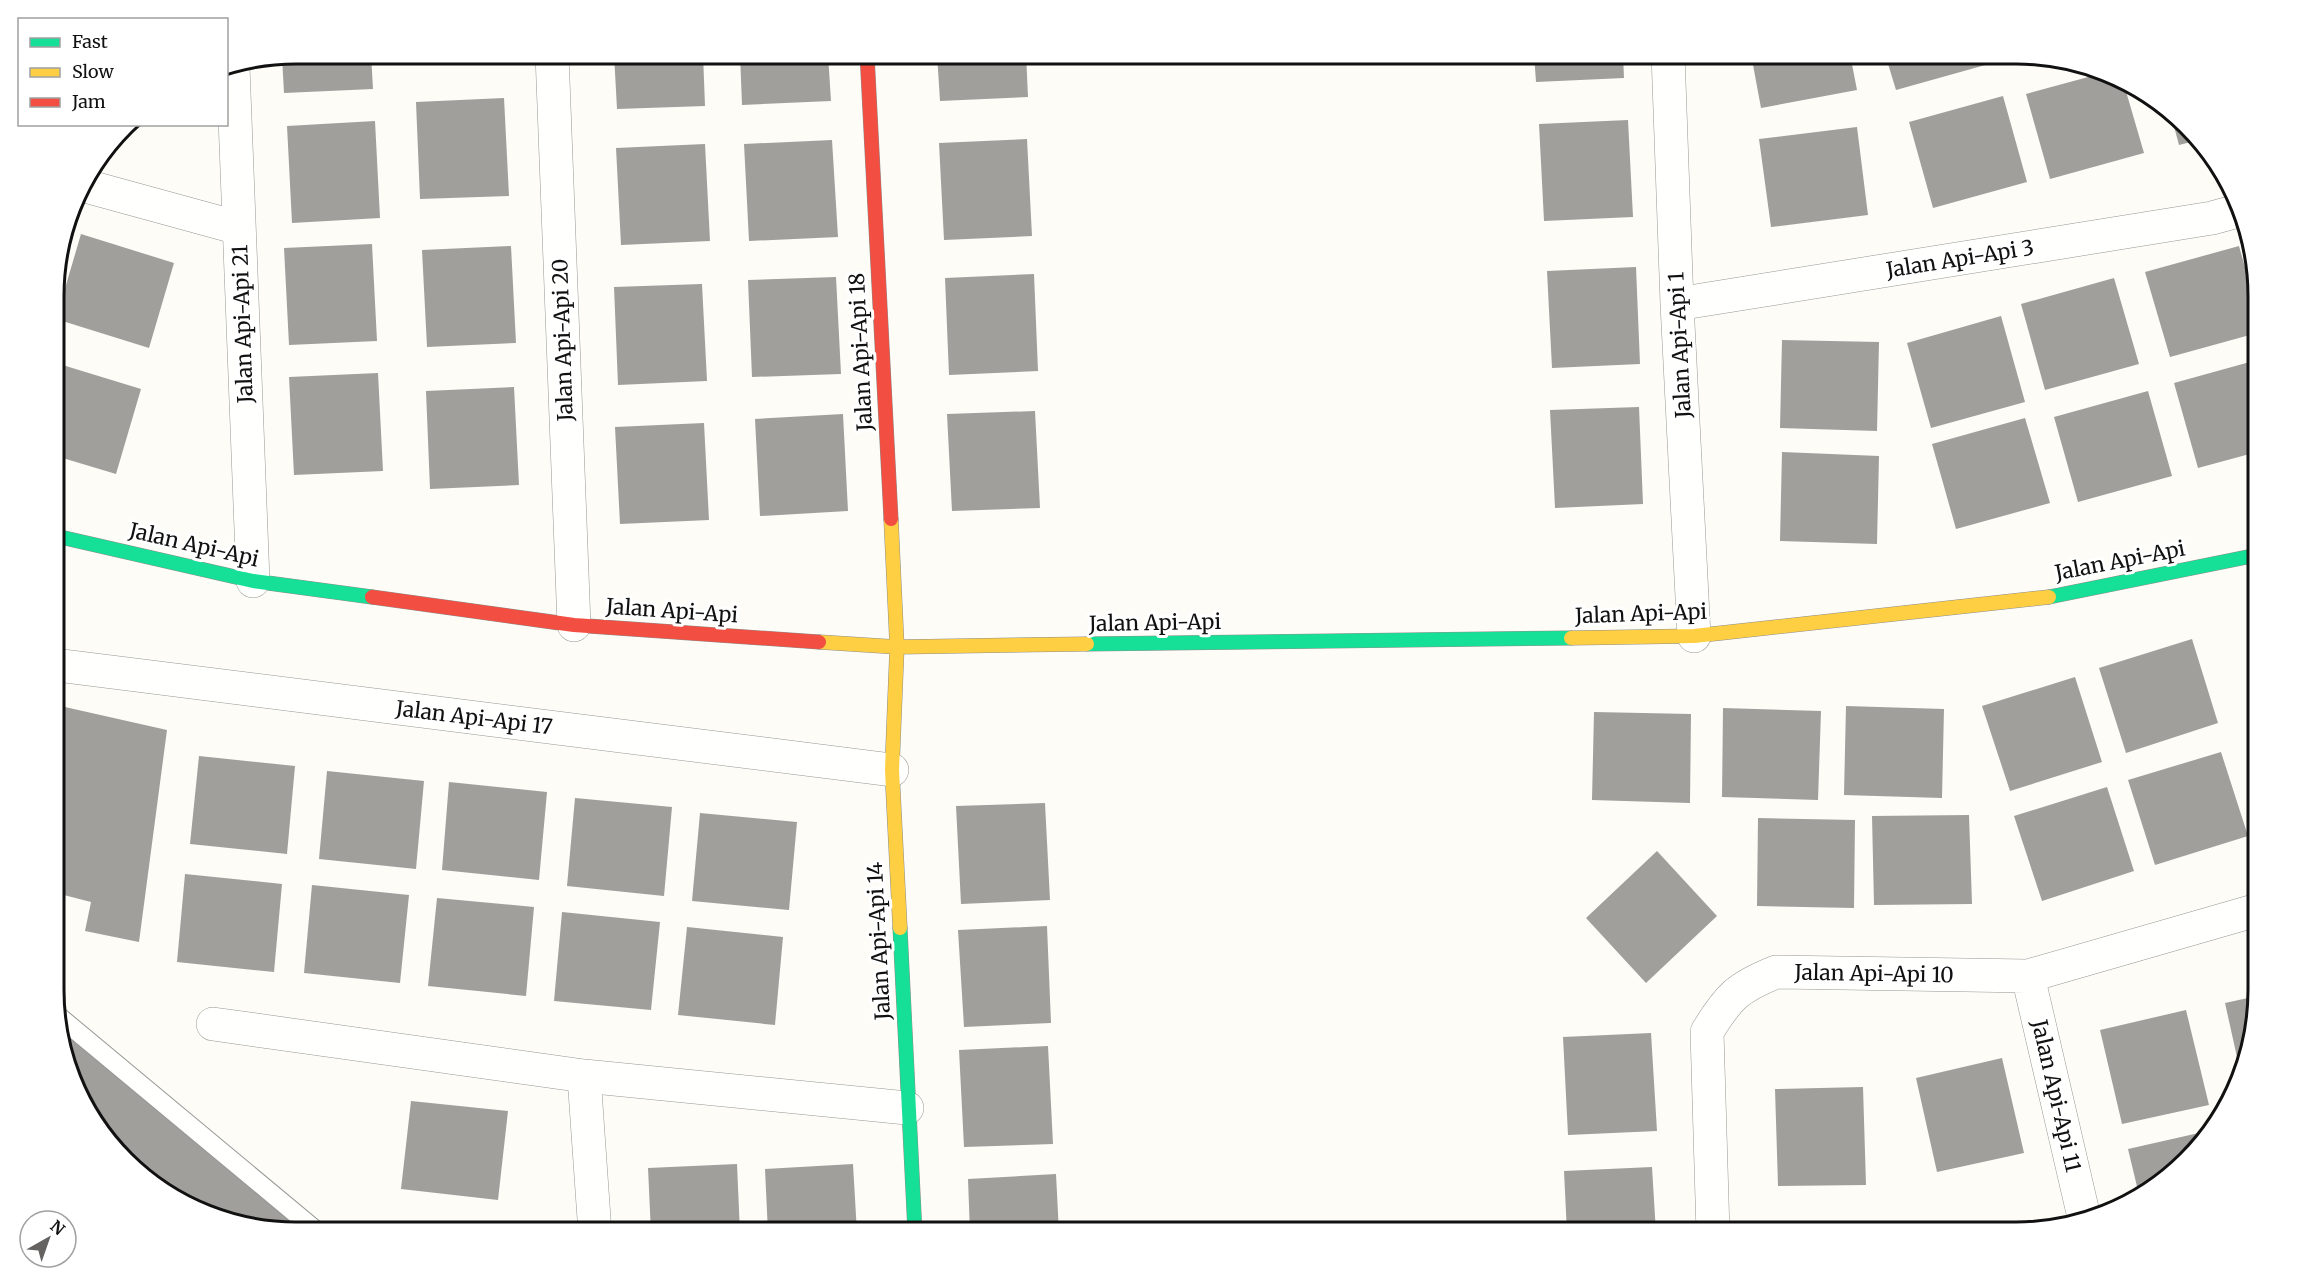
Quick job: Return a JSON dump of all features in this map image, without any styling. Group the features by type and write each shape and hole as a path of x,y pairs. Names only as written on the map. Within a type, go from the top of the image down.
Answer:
{"street":[{"name":"Jalan Api-Api 20","path":"552,64 574,625"},
{"name":"Jalan Api-Api 18","path":"868,64 897,648"},
{"name":"Jalan Api-Api 1","path":"1668,64 1677,304 1694,636"},
{"name":"Jalan Api-Api 21","path":"233,73 253,581"},
{"path":"92,188 239,228"},
{"name":"Jalan Api-Api 3","path":"1677,304 2212,218 2232,213"},
{"name":"Jalan Api-Api","path":"64,538 253,581 574,625 897,648 1694,636 2032,600 2248,557"},
{"name":"Jalan Api-Api 14","path":"897,648 892,770 914,1222"},
{"name":"Jalan Api-Api 17","path":"64,666 892,770"},
{"name":"Jalan Api-Api 10","path":"1713,1222 1707,1032 1724,1004 1748,983 1776,972 2028,976 2248,913"},
{"name":"Jalan Api-Api 11","path":"2028,976 2083,1212"},
{"path":"213,1024 584,1076 907,1108"},
{"path":"584,1076 594,1222"}],"lane":[{"path":"66,1023 306,1222"}],"building":[{"path":"372,64 373,89 284,93 282,65"},
{"path":"615,64 703,64 705,106 617,109"},
{"path":"740,64 829,64 831,101 742,105"},
{"path":"938,64 1026,64 1028,97 940,101"},
{"path":"1535,64 1623,64 1624,78 1536,82"},
{"path":"1753,64 1852,64 1857,90 1761,108"},
{"path":"1888,64 1989,64 1896,90"},
{"path":"2089,77 2118,88 2126,93 2144,153 2050,179 2026,94"},
{"path":"2003,96 2027,182 1933,208 1909,122"},
{"path":"504,98 509,196 420,199 416,102"},
{"path":"1628,120 1633,217 1544,221 1539,124"},
{"path":"375,121 380,218 292,223 287,126"},
{"path":"1857,127 1868,215 1771,227 1759,139"},
{"path":"2174,127 2189,142 2179,145"},
{"path":"1027,139 1032,236 944,240 939,143"},
{"path":"832,140 838,237 749,241 744,144"},
{"path":"705,144 710,241 621,245 616,148"},
{"path":"81,234 174,263 149,348 64,321 64,291"},
{"path":"372,244 377,341 289,345 284,248"},
{"path":"511,246 516,343 427,347 422,250"},
{"path":"2239,246 2246,272 2248,335 2170,357 2145,272"},
{"path":"1636,267 1640,364 1552,368 1547,271"},
{"path":"1034,274 1038,371 949,375 945,278"},
{"path":"836,277 841,374 752,377 748,280"},
{"path":"2114,278 2139,364 2045,390 2021,304"},
{"path":"702,284 707,381 618,385 614,287"},
{"path":"2001,316 2025,402 1931,428 1907,343"},
{"path":"1782,340 1879,342 1877,431 1780,428"},
{"path":"2248,362 2248,454 2198,468 2174,383"},
{"path":"64,365 141,389 116,474 64,458"},
{"path":"378,373 383,471 294,475 289,377"},
{"path":"514,387 519,485 430,489 426,391"},
{"path":"2148,391 2172,476 2078,502 2054,417"},
{"path":"1639,407 1643,504 1555,508 1550,410"},
{"path":"1035,411 1040,508 952,511 947,414"},
{"path":"843,414 848,511 760,516 755,419"},
{"path":"2025,418 2050,503 1956,529 1932,444"},
{"path":"704,423 709,520 620,524 615,427"},
{"path":"1782,452 1879,456 1877,544 1780,541"},
{"path":"2192,639 2218,723 2126,753 2099,668"},
{"path":"2075,677 2102,762 2010,791 1982,706"},
{"path":"1846,706 1944,709 1942,798 1844,795"},
{"path":"64,707 167,730 139,942 85,931 91,902 64,895"},
{"path":"1723,708 1821,711 1818,800 1722,797"},
{"path":"1594,712 1691,714 1690,803 1592,800"},
{"path":"2221,752 2248,836 2155,865 2128,780"},
{"path":"199,756 295,766 287,854 190,844"},
{"path":"327,771 424,781 416,869 319,859"},
{"path":"449,782 547,792 539,880 442,870"},
{"path":"2107,787 2134,871 2042,901 2014,816"},
{"path":"575,798 672,807 664,896 567,886"},
{"path":"1045,803 1050,900 961,904 956,806"},
{"path":"700,813 797,822 789,910 692,901"},
{"path":"1969,815 1972,904 1874,905 1872,816"},
{"path":"1758,818 1855,820 1854,908 1757,906"},
{"path":"1657,851 1717,916 1646,983 1586,918"},
{"path":"185,874 282,884 274,972 177,962"},
{"path":"312,885 409,895 400,983 304,973"},
{"path":"437,898 534,907 526,996 428,986"},
{"path":"562,912 660,922 651,1010 554,1001"},
{"path":"1047,926 1051,1023 964,1027 958,930"},
{"path":"687,927 783,937 775,1025 678,1015"},
{"path":"2248,998 2246,1021 2237,1058 2225,1003"},
{"path":"2186,1010 2209,1105 2122,1124 2100,1030"},
{"path":"1651,1033 1657,1131 1568,1135 1563,1037"},
{"path":"69,1035 296,1222 266,1221 236,1215 194,1199 155,1175 122,1144 96,1107 82,1080"},
{"path":"1048,1046 1053,1144 964,1147 959,1050"},
{"path":"2002,1058 2024,1153 1937,1172 1916,1078"},
{"path":"1863,1087 1866,1185 1778,1186 1775,1089"},
{"path":"411,1101 508,1111 498,1200 401,1189"},
{"path":"2199,1133 2169,1165 2137,1188 2128,1149"},
{"path":"737,1164 740,1222 650,1222 648,1168"},
{"path":"853,1164 856,1222 767,1222 765,1169"},
{"path":"1652,1167 1655,1222 1566,1222 1564,1171"},
{"path":"1056,1174 1058,1222 970,1222 968,1179"}],"traffic: fast":[{"path":"64,538 253,581 372,597"},
{"path":"2049,597 2248,557"},
{"path":"1087,644 1571,638"},
{"path":"900,928 914,1222"}],"traffic: slow":[{"path":"891,519 897,647 892,770 900,928"},
{"path":"1571,638 1694,636 2049,597"},
{"path":"819,642 897,647 1087,644"}],"traffic: jam":[{"path":"868,64 891,519"},
{"path":"372,597 574,625 819,642"}]}
